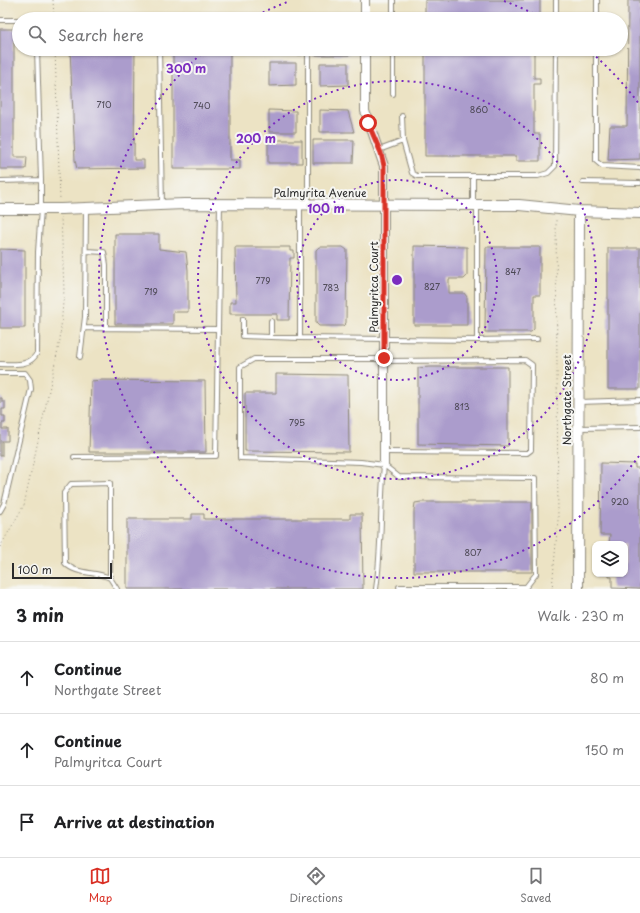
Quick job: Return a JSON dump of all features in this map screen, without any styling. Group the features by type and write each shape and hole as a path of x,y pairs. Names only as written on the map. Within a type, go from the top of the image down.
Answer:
{"street":[{"path":"365,0 365,12"},
{"path":"365,56 365,111 384,166 384,204"},
{"name":"Palmyrita Avenue","path":"0,209 60,209 220,204 384,204 519,205 578,211 640,212"},
{"name":"Palmyritca Court","path":"384,204 384,465"},
{"name":"Northgate Street","path":"578,211 578,589"}],"lane":[{"path":"393,0 393,12"},
{"path":"556,0 556,12"},
{"path":"596,12 597,0"},
{"path":"0,20 12,20"},
{"path":"0,364 26,364 34,359 37,354 38,252 42,209 37,56"},
{"path":"160,56 162,205"},
{"path":"300,338 308,56"},
{"path":"393,56 393,94"},
{"path":"402,116 403,141 412,173 416,176 538,176 548,173 555,166 556,56"},
{"path":"596,56 596,161 602,166 640,168"},
{"path":"379,150 403,141"},
{"path":"473,176 475,205 477,340"},
{"path":"0,181 41,180"},
{"path":"583,182 640,182"},
{"path":"74,456 216,456 220,204"},
{"path":"80,357 84,328 86,208"},
{"path":"86,251 104,252 106,265 106,328"},
{"path":"243,319 243,336 477,340 537,339"},
{"path":"271,321 271,337"},
{"path":"84,328 218,329"},
{"path":"384,452 527,453 531,450 532,365 525,360 254,359 240,366 240,458 322,460 384,465 399,477 535,478 536,574 526,587 399,587"},
{"path":"0,373 25,373 30,380 31,389 4,504 0,511"},
{"path":"579,402 640,400"},
{"path":"578,428 640,427"},
{"path":"376,589 380,561 381,500 384,465"},
{"path":"110,578 99,573 71,569 65,563 64,493 72,484 110,483 110,578 117,589"}],"path":[{"path":"54,0 54,12"},
{"path":"0,547 24,505 60,340 64,290 55,56"},
{"path":"552,589 558,520 556,209"}],"building":[{"path":"425,0 540,0 540,12 425,12"},
{"path":"628,0 640,0 640,159 608,160 610,126 627,126"},
{"path":"0,29 12,29 12,56 14,56 14,157 27,157 26,169 0,169"},
{"path":"70,56 135,56 134,160 144,160 144,168 77,169 75,160"},
{"path":"173,56 230,56 230,160 240,160 240,169 173,169"},
{"path":"425,56 534,56 534,78 540,78 540,84 534,84 534,134 540,134 540,161 516,161 516,156 425,156"},
{"path":"269,63 296,63 296,85 269,86"},
{"path":"320,63 348,63 348,85 320,86"},
{"path":"269,110 296,111 296,132 269,132"},
{"path":"320,110 348,111 354,132 320,132"},
{"path":"268,140 302,140 302,163 268,163"},
{"path":"313,140 354,140 353,163 313,163"},
{"path":"115,234 159,234 159,249 186,252 188,270 188,312 173,312 173,324 115,324"},
{"path":"414,246 467,247 467,276 464,279 449,279 449,293 464,293 467,297 467,325 414,325"},
{"path":"235,247 290,247 290,251 294,251 294,258 290,258 289,320 277,320 277,314 230,314 230,302 236,302"},
{"path":"319,247 343,247 347,250 346,323 343,326 319,326 316,323 316,250"},
{"path":"486,247 540,247 540,295 534,295 534,329 531,332 485,332"},
{"path":"608,248 640,248 640,389 608,389"},
{"path":"0,249 25,250 25,328 0,328"},
{"path":"508,367 508,446 418,444 418,368"},
{"path":"276,374 348,375 349,452 245,451 245,393 276,393"},
{"path":"91,381 205,381 206,452 89,452"},
{"path":"0,398 2,398 2,402 5,402 5,409 2,409 2,416 5,416 5,423 2,423 2,429 8,429 8,441 2,441 2,456 0,456"},
{"path":"601,463 635,464 635,468 640,468 640,589 612,588 612,577 628,577 628,541 609,541 610,535 600,535"},
{"path":"532,502 532,572 414,572 414,510 415,503"},
{"path":"192,514 204,514 204,519 350,519 350,514 362,514 363,589 127,589 127,519 192,519"}],"route":[{"path":"368,123 381,153 384,166 384,358"}]}
